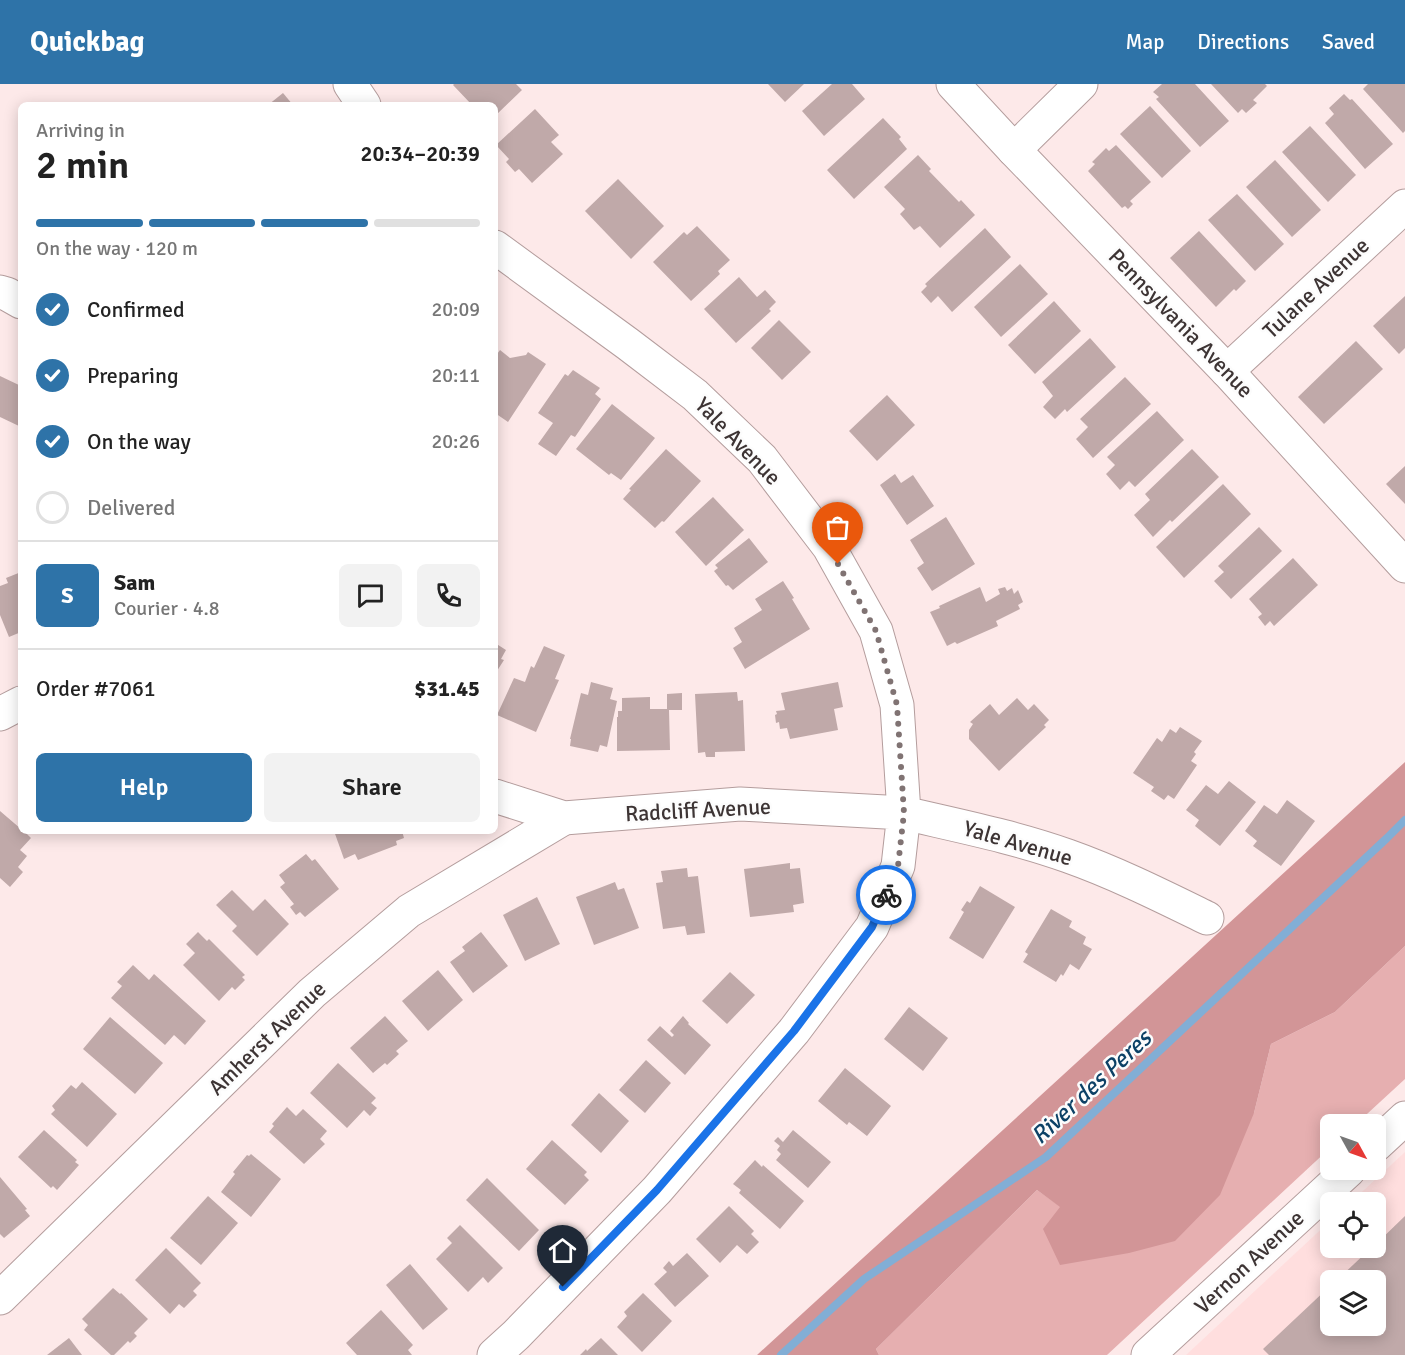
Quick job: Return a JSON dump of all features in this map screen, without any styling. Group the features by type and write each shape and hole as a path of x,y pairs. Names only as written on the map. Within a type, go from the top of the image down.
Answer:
{"street":[{"path":"350,84 362,102"},
{"path":"1014,150 1081,84"},
{"name":"Pennsylvania Avenue","path":"969,88 1014,150 1227,371 1405,566"},
{"name":"Tulane Avenue","path":"1227,371 1405,206"},
{"name":"Yale Avenue","path":"498,249 694,395 762,459 829,547 876,631 897,705 904,813 989,832 1068,856 1141,886 1207,918"},
{"path":"0,292 18,300"},
{"path":"0,714 18,705"},
{"name":"Radcliff Avenue","path":"498,797 564,818 740,804 904,813"},
{"path":"494,1355 657,1190 801,1022 872,927 898,866 904,813"},
{"name":"Amherst Avenue","path":"0,1298 312,993 410,911 564,818"},
{"path":"1386,1136 1405,1118"},
{"name":"Vernon Avenue","path":"1149,1355 1338,1180"}],"shaded area":[{"path":"1405,762 1405,946 1335,1012 1271,1044 1254,1113 1220,1195 1175,1241 1129,1253 1060,1265 1043,1229 1060,1207 1037,1190 876,1349 879,1355 757,1355"},
{"path":"1405,946 1405,1079 1367,1114 1320,1114 1320,1157 1107,1355 879,1355 876,1349 1037,1190 1061,1207 1254,1113 1271,1044 1335,1012"},
{"path":"1405,1152 1405,1355 1186,1355 1320,1230 1320,1258 1386,1258 1386,1192 1362,1192 1375,1180 1386,1180 1386,1170"}],"building":[{"path":"516,84 522,90 498,113 498,102 469,102 453,85"},
{"path":"768,84 804,84 785,102"},
{"path":"832,84 852,84 865,99 824,136 802,111"},
{"path":"1162,84 1195,84 1229,121 1200,147 1156,99 1159,97 1153,92"},
{"path":"1211,84 1265,84 1267,86 1253,100 1257,103 1246,113 1242,109 1238,113"},
{"path":"1368,84 1405,84 1405,131 1403,133 1363,89"},
{"path":"283,93 290,102 272,102"},
{"path":"1344,94 1350,100 1352,99 1393,144 1365,169 1325,123 1334,114 1329,108"},
{"path":"1150,106 1191,151 1162,178 1120,134"},
{"path":"535,109 559,135 551,142 563,154 532,183 519,169 515,172 506,162 509,159 498,147 498,143"},
{"path":"883,118 901,137 899,139 907,149 854,199 827,170"},
{"path":"1310,126 1356,175 1328,202 1282,152"},
{"path":"1116,145 1151,182 1130,201 1133,204 1128,209 1125,206 1122,208 1088,171 1095,164 1092,162 1106,148 1109,151"},
{"path":"918,155 931,169 929,171 975,215 940,248 920,226 914,230 900,214 905,209 884,187"},
{"path":"1275,160 1321,210 1292,237 1246,187"},
{"path":"618,179 664,226 631,259 585,211"},
{"path":"1237,194 1284,244 1255,271 1208,220"},
{"path":"697,226 730,260 718,271 720,274 691,301 653,262 684,232 687,235"},
{"path":"985,228 1011,257 952,312 938,296 931,303 921,292 927,286 925,284"},
{"path":"1199,231 1246,281 1236,291 1234,289 1216,307 1170,258"},
{"path":"1020,264 1048,294 1001,337 974,307"},
{"path":"739,277 757,297 765,290 776,302 769,309 771,311 736,343 704,309"},
{"path":"1405,296 1405,348 1399,354 1373,326"},
{"path":"1054,301 1081,331 1035,374 1008,345"},
{"path":"779,320 811,352 782,380 751,348"},
{"path":"1090,338 1116,367 1067,412 1065,409 1055,419 1043,407 1053,396 1042,382"},
{"path":"1356,341 1383,369 1324,424 1298,397"},
{"path":"500,350 510,358 526,355 528,352 546,364 508,422 498,415 498,353"},
{"path":"573,370 600,388 595,394 601,399 575,437 571,435 556,456 538,444 553,423 538,413 565,374 568,376"},
{"path":"0,376 18,385 18,426 0,417"},
{"path":"1125,377 1151,404 1093,458 1076,439 1088,427 1080,419"},
{"path":"887,395 915,425 877,461 849,431"},
{"path":"612,404 655,438 621,480 611,473 609,475 576,449"},
{"path":"1157,411 1184,440 1135,487 1129,481 1120,490 1106,474 1115,465 1107,457"},
{"path":"666,449 701,481 664,522 662,521 655,528 623,499 631,490 629,489"},
{"path":"1192,449 1219,477 1153,537 1134,515 1150,500 1145,494"},
{"path":"1405,466 1405,504 1386,484"},
{"path":"895,474 901,483 913,475 934,506 907,525 880,485"},
{"path":"1223,484 1251,514 1184,578 1156,547"},
{"path":"713,497 744,530 706,566 675,532"},
{"path":"946,517 975,564 932,591 917,568 924,563 910,540"},
{"path":"1259,527 1282,551 1231,599 1214,581 1224,572 1218,566"},
{"path":"749,538 768,562 733,590 728,585 726,586 714,571 718,568 715,565"},
{"path":"1293,558 1318,585 1274,626 1270,621 1265,626 1258,617 1262,614 1249,599"},
{"path":"18,573 18,633 9,637 0,615 0,586 8,583 6,578"},
{"path":"783,581 810,629 745,669 733,648 742,642 734,628 762,610 755,599"},
{"path":"980,587 986,602 1000,594 998,589 1005,587 1007,591 1012,588 1014,594 1018,590 1023,602 1018,605 1020,609 996,621 998,626 947,646 930,612"},
{"path":"498,645 506,650 501,659 504,660 498,669"},
{"path":"544,646 565,655 555,679 559,680 536,732 498,715 514,678 525,682 531,666 534,668"},
{"path":"591,682 613,688 610,699 617,701 607,747 600,745 598,752 570,746 581,693 588,695"},
{"path":"838,682 843,707 834,709 838,730 790,739 787,728 780,729 775,715 776,711 785,710 781,693"},
{"path":"737,692 738,701 743,700 745,751 715,752 715,757 706,757 705,752 698,753 695,694"},
{"path":"682,693 682,710 669,710 670,750 617,751 617,717 618,711 622,711 622,698 650,697 650,709 667,709 667,694"},
{"path":"1017,698 1028,710 1034,704 1049,720 1044,725 1046,727 999,771 969,739 969,730 973,724 970,722 990,704 999,715"},
{"path":"1180,727 1202,741 1191,761 1197,765 1174,799 1168,795 1164,800 1151,791 1154,787 1133,773 1157,738 1162,742 1170,729 1176,733"},
{"path":"1229,781 1256,802 1220,846 1195,826 1199,820 1186,810 1206,785 1218,794"},
{"path":"1287,800 1315,821 1281,866 1253,846 1257,841 1245,831 1264,805 1277,814"},
{"path":"0,811 18,826 18,834 27,834 31,838 20,850 27,856 18,867 23,872 10,887 0,878"},
{"path":"335,834 403,834 404,838 396,841 397,845 358,860 355,854 344,859"},
{"path":"306,854 312,861 315,859 339,889 305,917 300,912 296,915 290,907 294,904 280,887 285,883 279,875"},
{"path":"790,863 790,869 800,868 804,903 793,905 794,912 750,917 744,869"},
{"path":"687,868 688,877 698,876 705,933 687,935 685,926 663,929 656,883 663,882 661,871"},
{"path":"615,882 618,890 624,888 639,928 594,945 576,897"},
{"path":"980,886 1015,907 983,959 949,938 964,912 961,910 967,901 970,903"},
{"path":"232,890 253,911 265,899 289,924 257,956 232,931 237,926 216,905"},
{"path":"537,897 560,944 525,961 503,915"},
{"path":"1051,909 1072,921 1069,927 1086,937 1083,944 1092,949 1079,970 1070,964 1063,976 1061,974 1056,982 1023,962 1028,954 1025,952"},
{"path":"198,932 207,941 209,939 245,975 242,977 245,980 235,990 232,987 219,1001 183,965 195,953 186,944"},
{"path":"481,932 508,966 473,993 450,962 465,951 462,947"},
{"path":"133,965 149,980 154,974 206,1021 185,1045 174,1035 165,1045 111,998 122,986 117,982"},
{"path":"438,970 463,1000 428,1031 402,1001"},
{"path":"730,972 755,995 727,1024 702,1001"},
{"path":"909,1007 948,1038 923,1071 884,1039"},
{"path":"385,1016 408,1041 396,1051 399,1054 387,1065 385,1063 373,1073 350,1048"},
{"path":"683,1016 688,1024 711,1045 685,1075 647,1040 660,1026 672,1037 674,1035 670,1031"},
{"path":"110,1017 163,1063 135,1094 83,1049"},
{"path":"646,1060 671,1083 645,1113 619,1090"},
{"path":"338,1063 376,1098 371,1103 377,1108 370,1116 364,1110 347,1128 310,1093"},
{"path":"845,1068 891,1106 867,1136 849,1122 847,1125 818,1101"},
{"path":"82,1082 117,1114 87,1147 51,1114 55,1110 52,1106 71,1085 76,1089"},
{"path":"599,1093 629,1121 601,1153 571,1125"},
{"path":"287,1107 296,1116 303,1109 327,1131 320,1139 325,1144 304,1164 269,1132 274,1126 272,1124"},
{"path":"44,1130 77,1160 75,1162 79,1165 57,1190 53,1186 51,1188 18,1157"},
{"path":"793,1130 831,1162 808,1188 776,1160 781,1154 777,1150 780,1146 774,1141 778,1137 783,1142"},
{"path":"552,1140 587,1172 584,1175 589,1180 565,1205 526,1169"},
{"path":"251,1154 281,1179 251,1217 221,1192 235,1174 233,1172 247,1155"},
{"path":"755,1160 804,1201 780,1229 739,1193 741,1190 733,1184"},
{"path":"0,1177 27,1209 25,1210 30,1216 4,1238 0,1234"},
{"path":"487,1178 539,1230 519,1251 466,1200"},
{"path":"208,1196 238,1223 201,1265 170,1238"},
{"path":"729,1206 754,1231 751,1234 759,1242 747,1254 737,1245 720,1263 696,1239"},
{"path":"1405,1216 1405,1355 1269,1355 1263,1349 1320,1295 1320,1336 1386,1336 1386,1270 1348,1270 1360,1258 1386,1258 1386,1234"},
{"path":"460,1225 503,1268 488,1283 483,1277 468,1292 436,1259 452,1243 447,1238"},
{"path":"166,1248 201,1283 193,1291 197,1295 184,1308 179,1304 170,1314 135,1280"},
{"path":"687,1253 709,1276 675,1307 654,1284 667,1272 663,1268 669,1261 673,1266"},
{"path":"410,1264 448,1309 423,1330 386,1285"},
{"path":"113,1288 148,1319 134,1333 137,1336 130,1343 128,1341 114,1355 111,1355 84,1330 88,1325 82,1319"},
{"path":"643,1293 672,1321 642,1352 617,1327 627,1316 624,1312"},
{"path":"381,1310 413,1345 408,1350 412,1355 357,1355 346,1343"},
{"path":"69,1338 82,1355 47,1355"},
{"path":"601,1338 618,1355 580,1355 586,1349 587,1351"}],"waterway":[{"name":"River des Peres","path":"781,1355 864,1279 1046,1157 1405,820"}],"way so far":[{"path":"838,564 876,631 897,705 904,813 898,866 886,895"}],"route":[{"path":"563,1287 657,1190 794,1031 872,927 886,895"}]}
